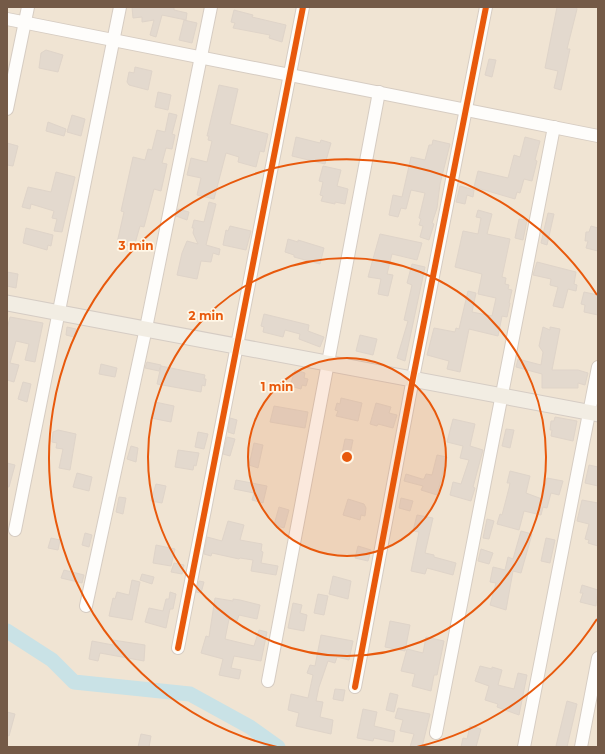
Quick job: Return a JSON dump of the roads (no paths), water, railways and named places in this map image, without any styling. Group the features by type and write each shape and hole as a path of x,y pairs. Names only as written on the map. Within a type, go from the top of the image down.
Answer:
{"main road":[{"path":"7,303 594,413"}],"street":[{"path":"7,109 28,7"},
{"path":"15,530 60,312 120,7"},
{"path":"86,606 146,328 211,7"},
{"path":"178,648 303,7"},
{"path":"355,687 413,378 486,7"},
{"path":"7,19 598,136"},
{"path":"268,682 378,92"},
{"path":"436,733 554,127"},
{"path":"524,747 594,413 598,367"},
{"path":"581,747 598,658"}],"waterway":[{"path":"7,631 52,660 74,682 190,694 250,727 278,747"}]}
